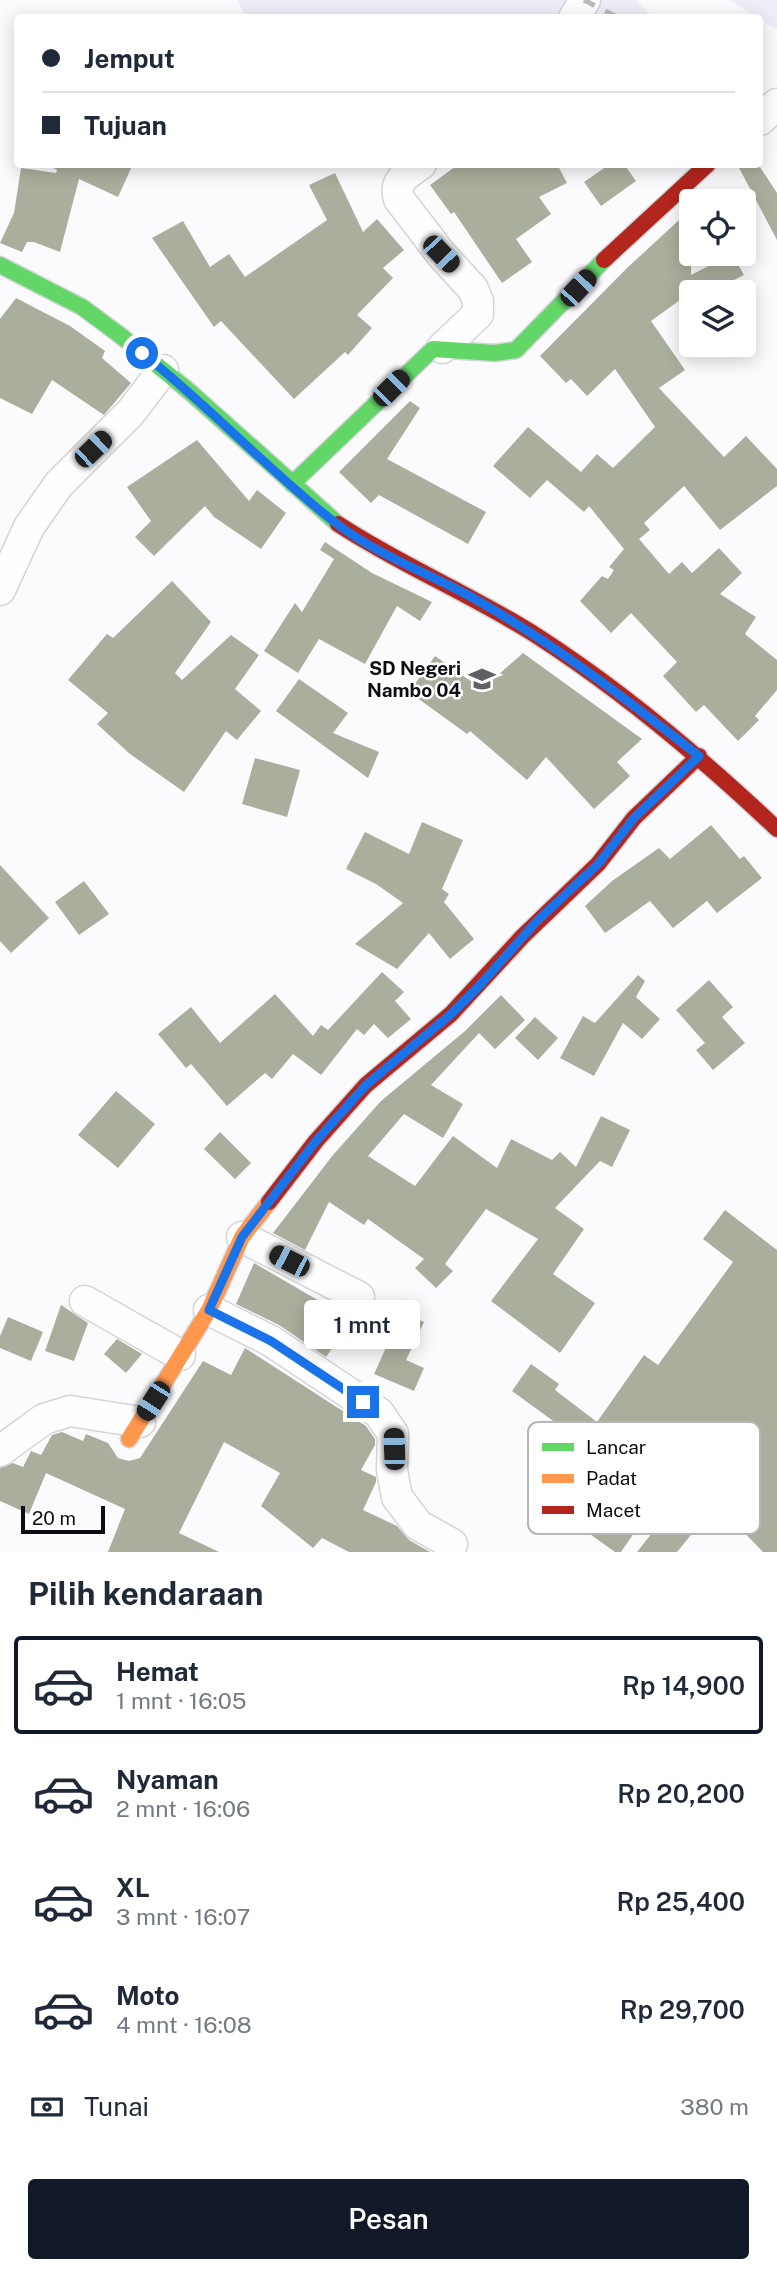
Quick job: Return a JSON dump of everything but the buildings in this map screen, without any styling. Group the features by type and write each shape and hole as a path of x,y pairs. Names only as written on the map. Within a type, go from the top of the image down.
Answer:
{"street":[{"path":"763,117 777,104"},
{"path":"416,168 400,181 396,190 399,199 441,254 473,289 478,301 478,314 442,348"},
{"path":"292,484 433,349 498,355 516,350 612,252 704,168"},
{"path":"0,265 82,307 163,370 334,522 382,553 470,596 537,636 610,687 699,756 777,829"},
{"path":"0,590 29,527 60,484 131,412 163,370"},
{"path":"0,1451 44,1419 70,1411 135,1430 209,1310 242,1237 308,1151 366,1085 451,1014 531,928 598,864 634,818 699,756"},
{"path":"242,1237 359,1297"},
{"path":"85,1301 180,1355"},
{"path":"209,1310 271,1341 379,1413 393,1434 393,1470 397,1497 418,1525 452,1544"}],"shaded area":[{"path":"237,0 636,0 649,14 245,14"},
{"path":"730,0 777,0 777,30 763,21 763,14 752,14"}],"railway":[{"path":"584,0 611,14"}],"traffic: fast":[{"path":"292,484 433,349 495,353 516,350 604,260"},
{"path":"0,265 82,307 121,336 190,392 338,524"}],"traffic: slow":[{"path":"129,1439 209,1310 242,1237 269,1202"}],"traffic: jam":[{"path":"604,260 704,168"},
{"path":"338,524 513,621 569,657 662,727 777,829"},
{"path":"269,1202 316,1141 366,1085 451,1014 523,936 598,864 634,818 699,756"}],"place":[{"name":"SD Negeri Nambo 04","path":"482,679"}],"route":[{"path":"142,353 190,392 334,522 382,553 470,596 537,636 610,687 699,756 634,818 598,864 536,922 494,971 451,1014 402,1052 366,1085 316,1141 242,1237 209,1310 271,1341 363,1402"}]}
